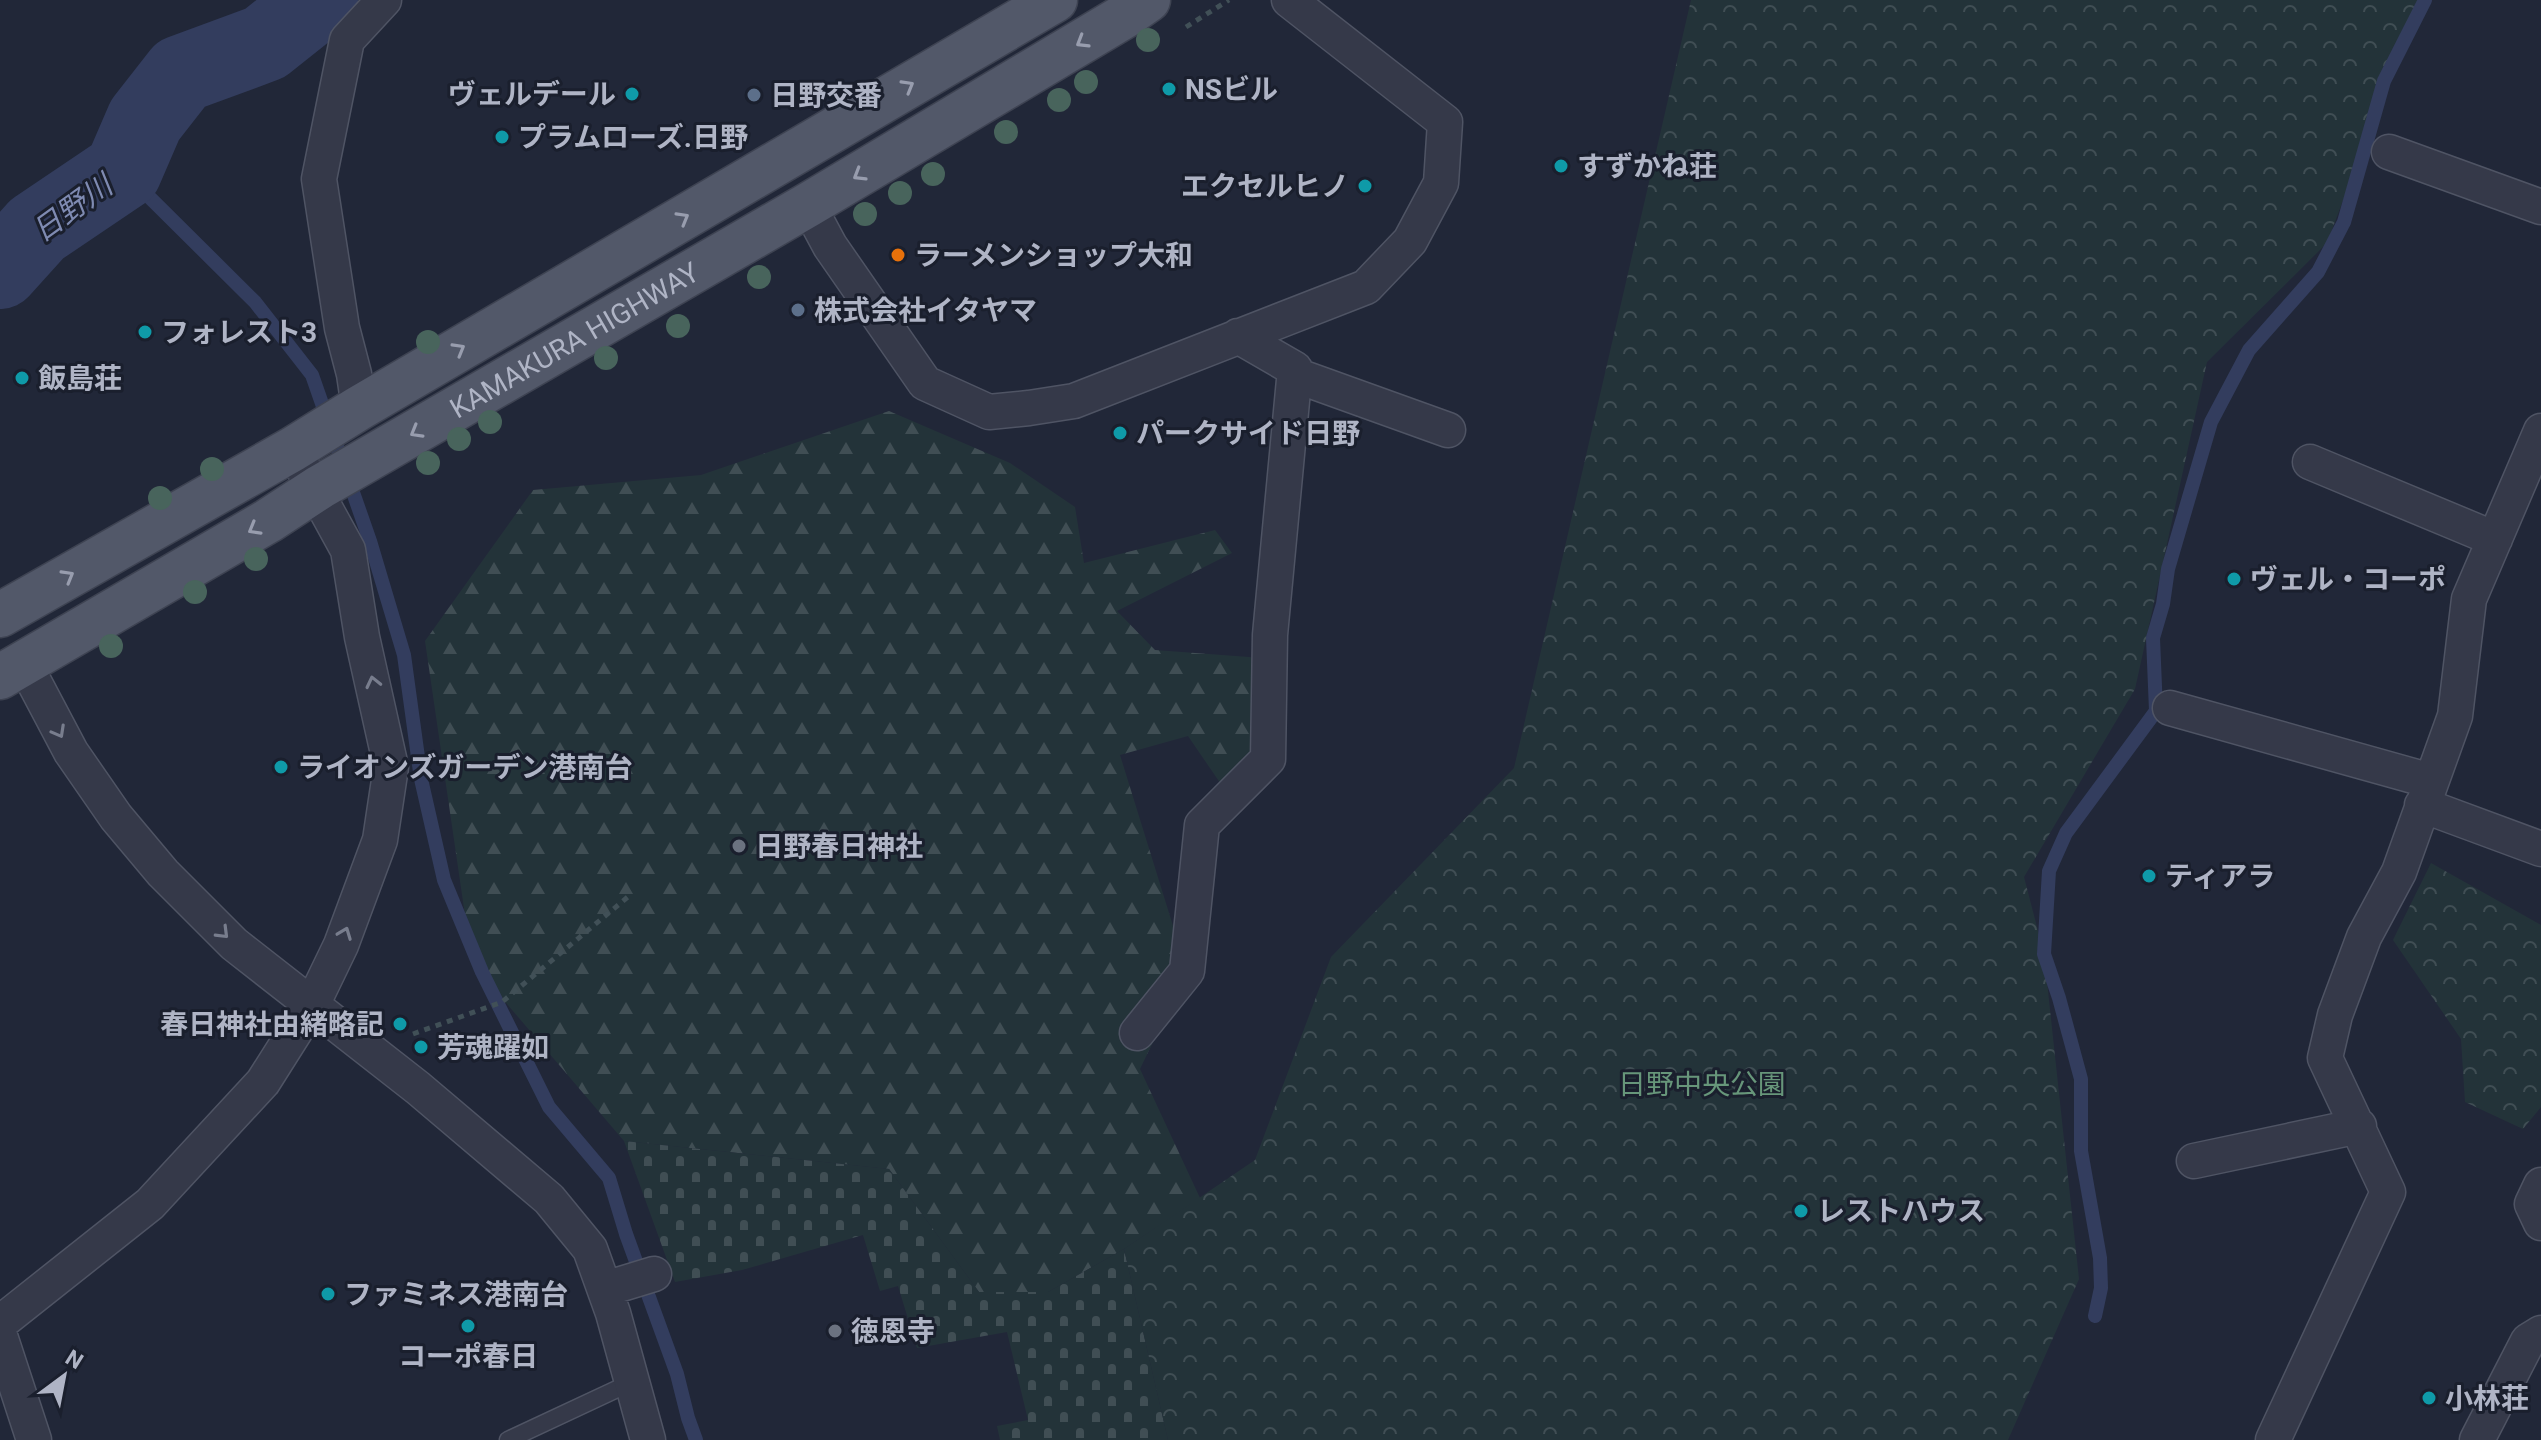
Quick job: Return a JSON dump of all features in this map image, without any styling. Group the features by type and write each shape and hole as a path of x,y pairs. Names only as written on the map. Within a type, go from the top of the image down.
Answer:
{"main road":[{"name":"KAMAKURA HIGHWAY","path":"0,615 297,447 1055,0"},
{"name":"KAMAKURA HIGHWAY","path":"12,670 808,205 1148,0"}],"street":[{"path":"352,413 354,374 342,328 319,179 347,40 384,0"},
{"path":"808,205 830,246 925,383 989,412 1074,401 1366,287 1410,241 1441,183 1445,122 1289,0"},
{"path":"2389,152 2541,207"},
{"path":"1137,1033 1187,971 1202,825 1268,759 1270,635 1295,369 1238,336"},
{"path":"1295,375 1448,430"},
{"path":"2273,1440 2388,1192 2325,1058 2335,1015 2364,937 2399,872 2455,716 2469,599 2541,431"},
{"path":"0,1323 150,1204 263,1082 313,1003 341,945 380,840 391,767 362,637 348,550 297,447"},
{"path":"2310,462 2495,539"},
{"path":"12,670 116,817 153,862 234,944 313,1003 549,1199 590,1249 610,1288 648,1440"},
{"path":"2170,708 2426,793 2541,849"},
{"path":"2194,1161 2359,1126"},
{"path":"2541,1185 2532,1204 2541,1223"},
{"path":"610,1288 654,1274"},
{"path":"2477,1440 2528,1341 2541,1333"},
{"path":"0,1336 34,1440"}],"lane":[{"path":"508,1440 632,1382"}],"path":[{"path":"451,1019 502,1002 629,896"}],"green space":[{"name":"日野中央公園","path":"1691,0 2418,0 2327,243 2207,362 2135,689 2024,877 2044,954 2079,1279 2008,1440 1168,1440 1124,1249 1255,1160 1331,957 1514,768"},
{"name":"日野春日神社","path":"889,411 1010,463 1075,507 1084,563 1215,530 1232,553 1117,611 1155,650 1262,658 1259,754 1225,790 1188,736 1120,755 1187,971 1140,1069 1200,1198 1124,1249 1048,1292 979,1292 889,1169 624,1141 472,963 425,641 533,490 701,475"},
{"path":"2431,863 2541,925 2541,1107 2523,1129 2465,1102 2461,1039 2393,940"},
{"path":"624,1141 889,1169 979,1292 1048,1292 1124,1249 1168,1440 1000,1440 997,1426 1028,1420 1007,1332 917,1348 898,1286 880,1291 863,1235 742,1270 675,1282"}],"waterway":[{"name":"日野川","path":"0,270 37,229 123,171 145,120 181,74 265,43 319,0"},
{"path":"2095,1316 2101,1288 2100,1258 2081,1151 2081,1079 2044,954 2049,871 2066,833 2156,711 2153,638 2163,604 2168,569 2211,422 2249,350 2318,272 2344,222 2384,81 2425,0"},
{"path":"123,171 255,302 312,375 370,541 404,655 421,779 444,880 482,972 549,1107 609,1178 677,1374 696,1440"}],"place":[{"name":"NSビル","path":"1169,89"},
{"name":"ヴェルデール","path":"632,94"},
{"name":"日野交番","path":"754,95"},
{"name":"プラムローズ.日野","path":"502,137"},
{"name":"すずかね荘","path":"1561,166"},
{"name":"エクセルヒノ","path":"1365,186"},
{"name":"ラーメンショップ大和","path":"898,255"},
{"name":"株式会社イタヤマ","path":"798,310"},
{"name":"フォレスト3","path":"145,332"},
{"name":"飯島荘","path":"22,378"},
{"name":"パークサイド日野","path":"1120,433"},
{"name":"ヴェル・コーポ","path":"2234,579"},
{"name":"ライオンズガーデン港南台","path":"281,767"},
{"name":"日野春日神社","path":"739,846"},
{"name":"ティアラ","path":"2149,876"},
{"name":"春日神社由緒略記","path":"400,1024"},
{"name":"芳魂躍如","path":"421,1047"},
{"name":"レストハウス","path":"1801,1211"},
{"name":"ファミネス港南台","path":"328,1294"},
{"name":"コーポ春日","path":"468,1326"},
{"name":"徳恩寺","path":"835,1331"},
{"name":"小林荘","path":"2429,1398"}]}
